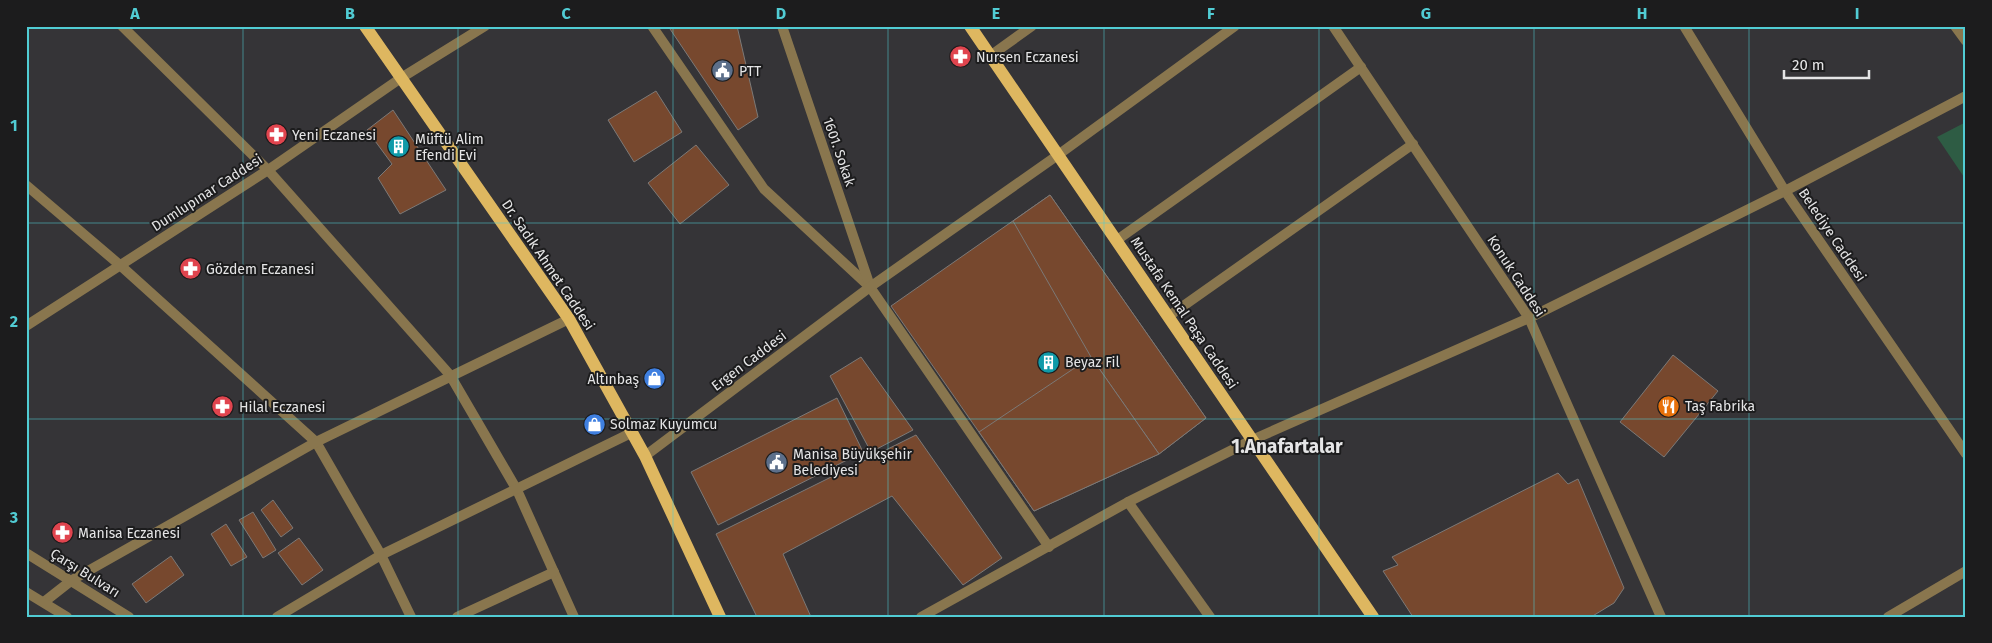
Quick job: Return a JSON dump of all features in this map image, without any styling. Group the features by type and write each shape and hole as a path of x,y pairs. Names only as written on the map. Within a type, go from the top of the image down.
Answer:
{"main road":[{"name":"Dr. Sadık Ahmet Caddesi","path":"365,26 569,318 645,456 720,617"},
{"name":"Mustafa Kemal Paşa Caddesi","path":"970,26 1373,617"}],"street":[{"path":"122,26 268,170 450,375 517,490 574,617"},
{"name":"Dumlupınar Caddesi","path":"26,326 268,170 401,78 485,26"},
{"path":"652,26 764,189 870,287 1049,547"},
{"name":"1601. Sokak","path":"782,26 870,287"},
{"path":"990,56 1032,26"},
{"name":"Ergen Caddesi","path":"645,456 870,287 1058,155 1235,26"},
{"name":"Konuk Caddesi","path":"1333,26 1529,318 1661,617"},
{"name":"Belediye Caddesi","path":"1684,26 1785,191 1966,454"},
{"path":"1956,26 1966,41"},
{"path":"1117,240 1361,67"},
{"path":"921,617 1128,502 1252,440 1529,318 1785,191 1966,96"},
{"path":"1169,316 1413,144"},
{"path":"26,185 121,266 316,442 381,555 411,617"},
{"path":"44,602 72,580 316,442 569,318"},
{"path":"276,617 381,555 631,433"},
{"path":"1128,502 1210,617"},
{"name":"Çarşı Bulvarı","path":"26,553 129,617"},
{"path":"1888,617 1966,571"},
{"path":"457,617 554,572"},
{"path":"26,592 67,617"}],"green space":[{"path":"1966,122 1966,180 1937,137"}],"building":[{"name":"PTT","path":"668,26 737,26 758,117 738,130"},
{"path":"656,91 682,132 634,162 608,120"},
{"name":"Müftü Alim Efendi Evi","path":"393,110 446,190 400,214 378,178 392,164 367,130"},
{"path":"696,145 729,185 680,224 648,183"},
{"name":"Beyaz Fil","path":"1050,195 1206,418 1159,454 1034,511 891,306"},
{"path":"1050,195 1206,418 1159,454 1091,357 1013,221"},
{"name":"Taş Fabrika","path":"1673,355 1718,391 1664,457 1620,422"},
{"path":"861,357 913,430 871,452 830,376"},
{"path":"1091,357 1159,454 1034,511 979,432"},
{"name":"Manisa Büyükşehir Belediyesi","path":"837,398 863,452 718,525 691,472"},
{"path":"916,435 1002,558 963,585 892,496 783,554 811,617 757,617 716,534"},
{"path":"1558,473 1568,484 1578,479 1624,588 1614,603 1591,617 1413,617 1383,571 1398,565 1392,557"},
{"path":"273,500 293,528 281,537 261,510"},
{"path":"253,512 276,550 263,558 239,520"},
{"path":"226,524 247,557 231,566 211,534"},
{"path":"299,538 323,570 302,585 278,553"},
{"path":"171,556 184,575 146,603 132,584"}],"place":[{"name":"Nursen Eczanesi","path":"960,57"},
{"name":"PTT","path":"723,71"},
{"name":"Yeni Eczanesi","path":"276,135"},
{"name":"Müftü Alim Efendi Evi","path":"399,147"},
{"name":"Gözdem Eczanesi","path":"190,269"},
{"name":"Beyaz Fil","path":"1049,362"},
{"name":"Altınbaş","path":"655,379"},
{"name":"Taş Fabrika","path":"1669,406"},
{"name":"Hilal Eczanesi","path":"223,407"},
{"name":"Solmaz Kuyumcu","path":"594,424"},
{"name":"Manisa Büyükşehir Belediyesi","path":"777,462"},
{"name":"Manisa Eczanesi","path":"62,533"}],"district":[{"name":"1.Anafartalar","path":"1287,446"}]}
